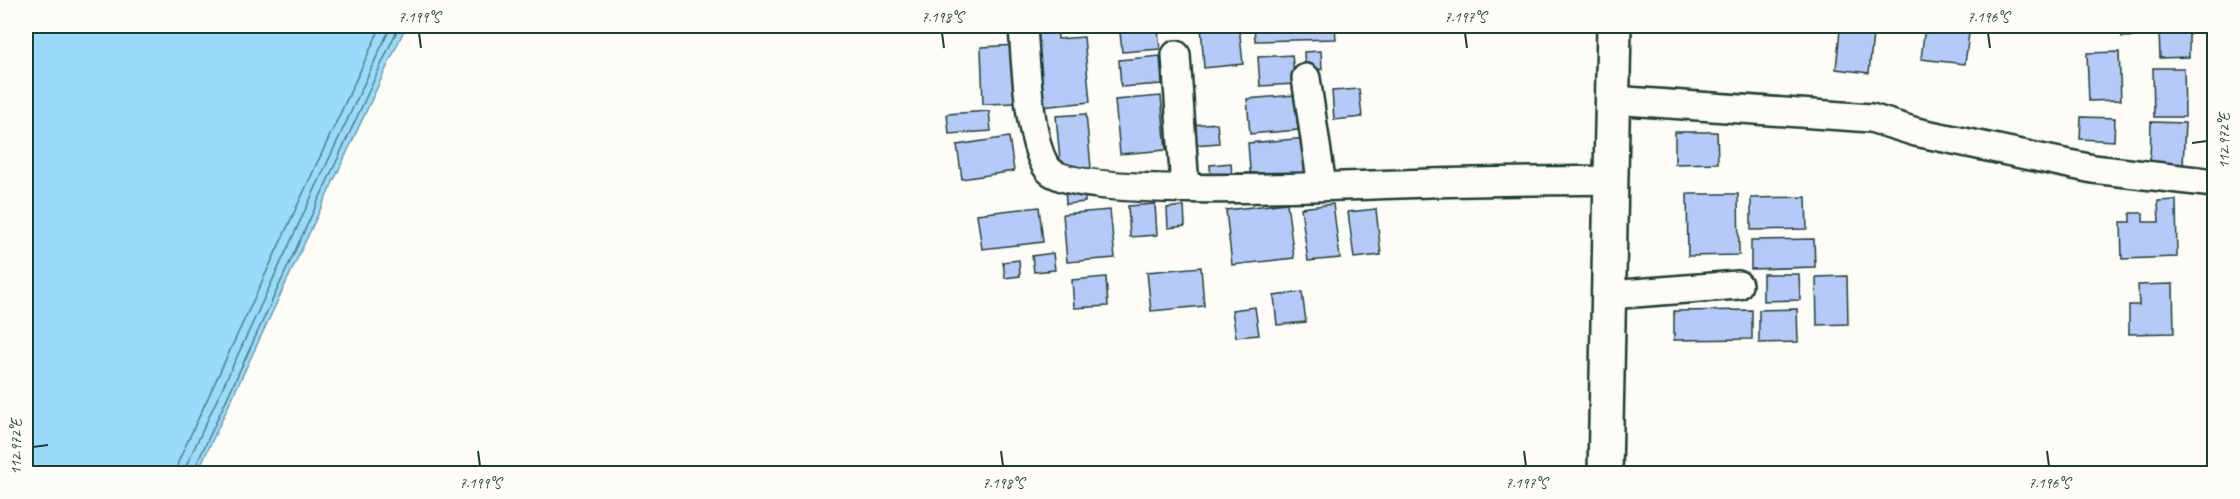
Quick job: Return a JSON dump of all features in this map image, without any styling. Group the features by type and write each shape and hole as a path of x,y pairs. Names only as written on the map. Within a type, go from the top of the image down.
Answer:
{"main road":[{"path":"1605,474 1614,26"}],"street":[{"path":"1023,26 1027,90 1040,154 1051,172 1071,179 1107,186 1185,188 1612,180"},
{"path":"1176,55 1185,188"},
{"path":"1306,78 1322,186"},
{"path":"1612,100 1871,118 1916,132 2093,169 2214,183"},
{"path":"1609,295 1738,285"}],"water":[{"path":"26,26 406,26 197,473 26,473"}],"building":[{"path":"1026,26 1057,26 1058,39 1084,37 1090,102 1041,107"},
{"path":"1201,26 1239,26 1243,64 1204,68"},
{"path":"1254,26 1335,26 1336,39 1255,41"},
{"path":"1925,26 1970,26 1965,64 1921,59"},
{"path":"2122,26 2147,26 2147,36 2122,37"},
{"path":"1158,29 1160,49 1122,52 1120,32"},
{"path":"1840,30 1873,34 1869,73 1836,69"},
{"path":"2189,30 2189,57 2160,58 2159,31"},
{"path":"1017,45 1019,103 983,104 981,47"},
{"path":"1321,51 1322,69 1305,71 1304,52"},
{"path":"2119,52 2121,100 2089,101 2087,53"},
{"path":"1292,55 1295,84 1260,86 1258,57"},
{"path":"1160,56 1162,84 1121,87 1119,60"},
{"path":"2153,68 2184,68 2185,117 2154,117"},
{"path":"1359,89 1362,117 1334,120 1332,91"},
{"path":"1295,95 1298,130 1250,134 1247,99"},
{"path":"1161,96 1166,150 1120,154 1115,100"},
{"path":"989,111 991,131 949,134 947,114"},
{"path":"1086,114 1091,168 1061,171 1056,116"},
{"path":"2081,117 2115,118 2114,141 2080,139"},
{"path":"2151,122 2185,123 2183,166 2150,165"},
{"path":"1217,123 1219,143 1194,145 1193,125"},
{"path":"1675,132 1717,132 1718,163 1675,164"},
{"path":"1009,137 1014,171 962,179 957,145"},
{"path":"1307,138 1311,177 1251,182 1248,143"},
{"path":"1231,163 1232,178 1211,180 1210,165"},
{"path":"1084,186 1085,202 1066,204 1065,187"},
{"path":"1687,194 1738,194 1739,255 1688,256"},
{"path":"1806,197 1807,229 1751,230 1751,198"},
{"path":"2176,200 2177,257 2122,259 2121,222 2130,222 2130,213 2143,213 2143,222 2159,222 2158,201"},
{"path":"1287,203 1294,258 1232,265 1226,210"},
{"path":"1155,204 1157,235 1130,237 1128,206"},
{"path":"1333,204 1340,258 1308,261 1301,208"},
{"path":"1184,206 1185,226 1168,228 1167,208"},
{"path":"1039,207 1043,242 982,249 977,214"},
{"path":"1376,209 1381,255 1354,258 1348,212"},
{"path":"1110,210 1115,258 1067,262 1063,214"},
{"path":"1814,239 1815,267 1751,269 1751,240"},
{"path":"1053,253 1055,270 1034,272 1032,256"},
{"path":"1019,260 1020,276 1005,278 1003,262"},
{"path":"1201,267 1204,306 1151,311 1147,272"},
{"path":"1763,274 1799,274 1800,300 1763,301"},
{"path":"1847,276 1848,324 1817,325 1816,277"},
{"path":"1106,277 1108,306 1074,308 1072,280"},
{"path":"2173,284 2174,333 2129,334 2129,305 2139,305 2138,285"},
{"path":"1302,292 1306,322 1277,325 1274,296"},
{"path":"1255,307 1259,335 1236,337 1232,310"},
{"path":"1797,309 1798,342 1759,343 1759,310"},
{"path":"1752,310 1752,339 1674,340 1674,311"}]}
